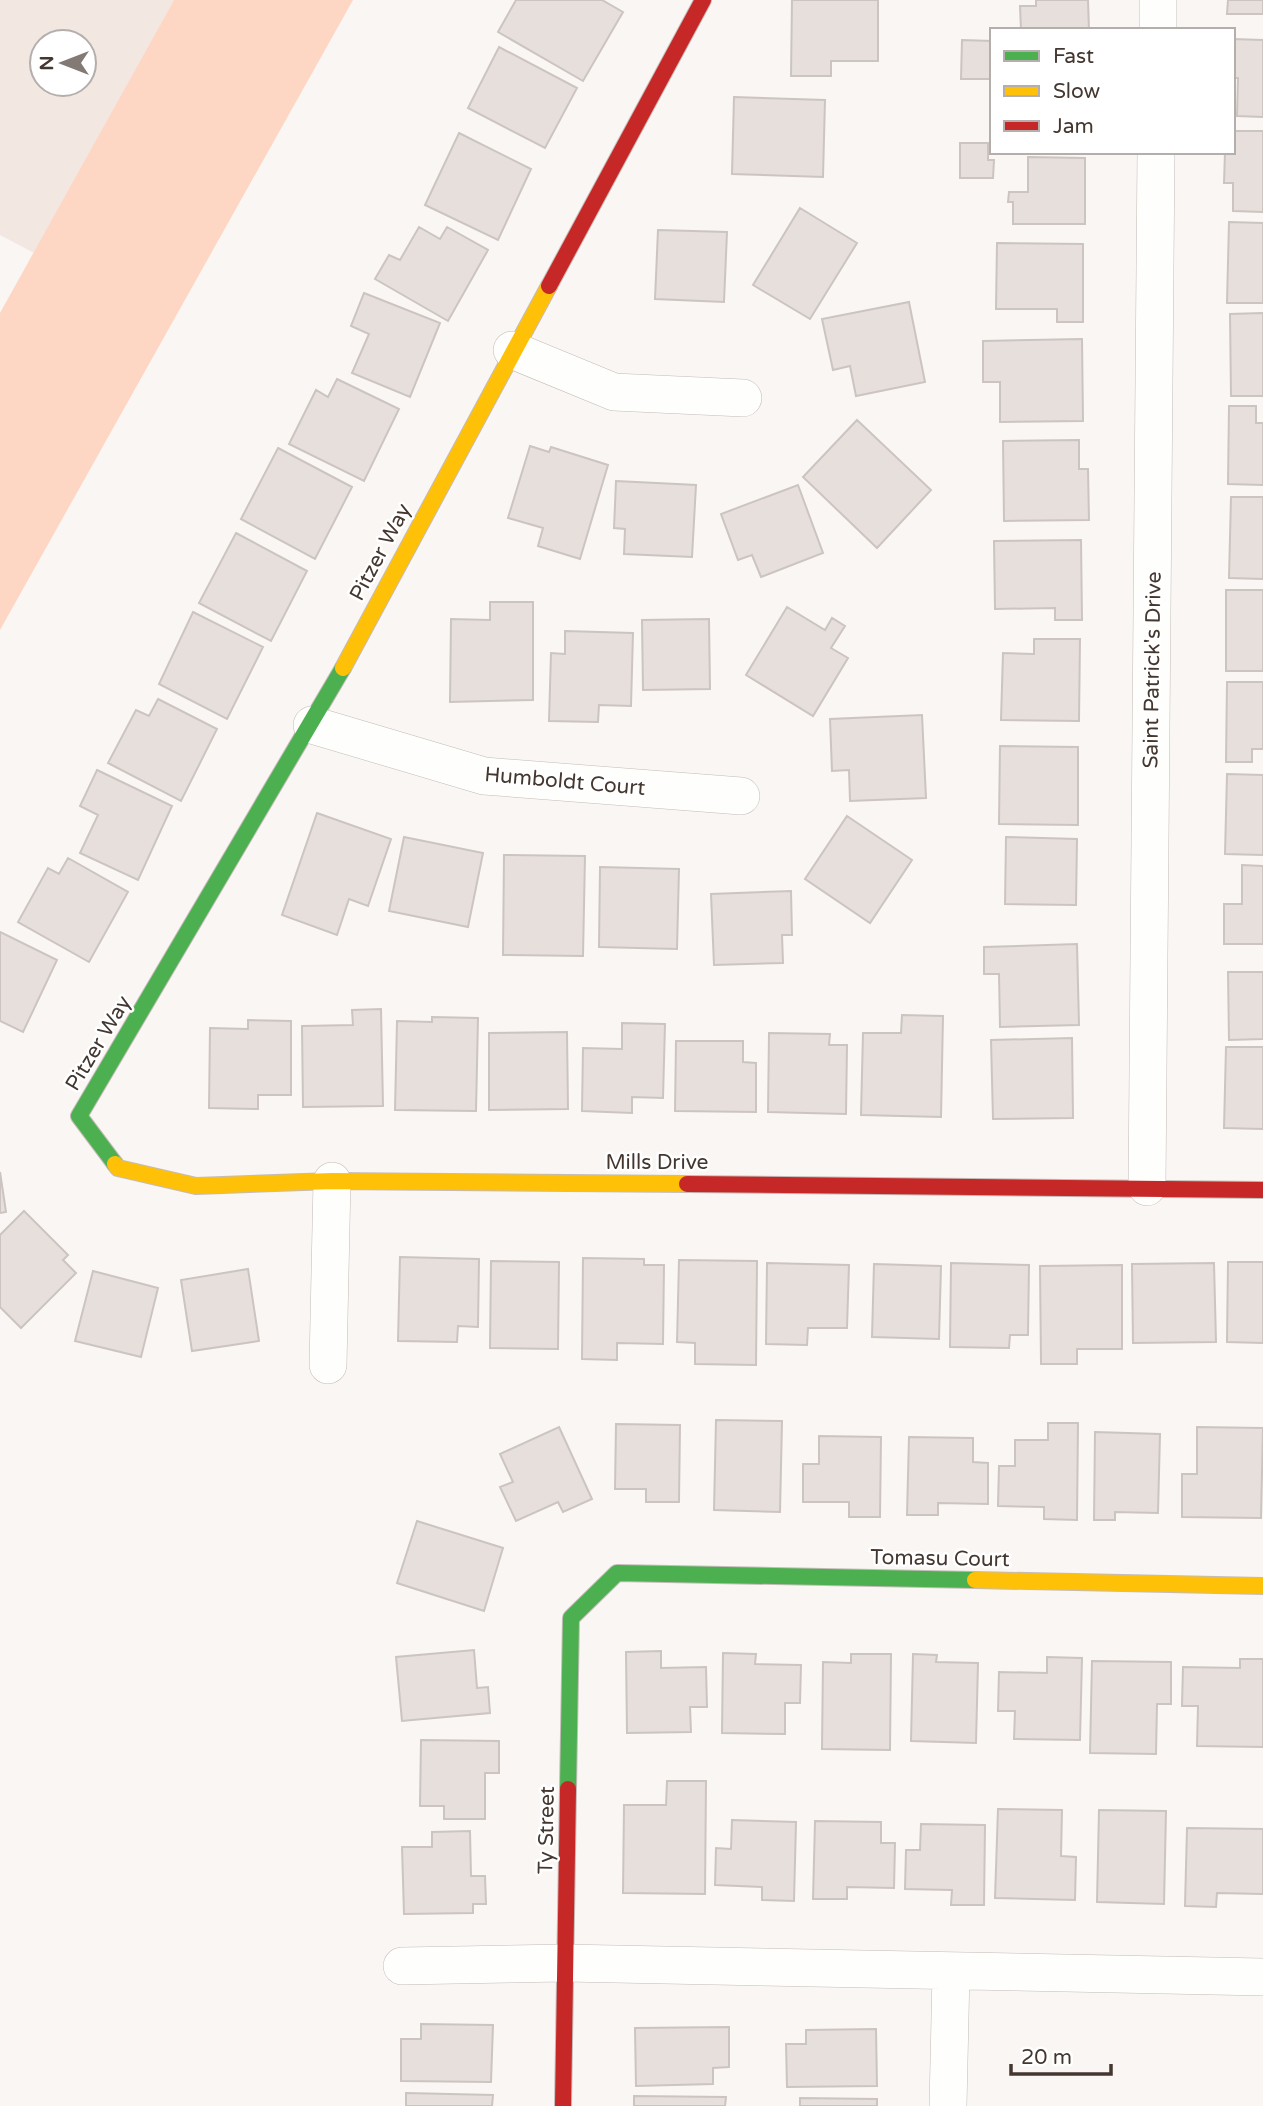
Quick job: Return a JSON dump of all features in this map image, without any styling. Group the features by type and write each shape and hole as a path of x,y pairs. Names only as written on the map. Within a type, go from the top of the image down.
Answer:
{"street":[{"name":"Pitzer Way","path":"79,1116 312,724 703,0"},
{"path":"1158,0 1158,28"},
{"name":"Saint Patrick's Drive","path":"1147,1187 1157,154"},
{"path":"512,350 614,392 743,398"},
{"name":"Humboldt Court","path":"312,724 484,776 741,796"},
{"name":"Mills Drive","path":"79,1116 118,1168 196,1186 332,1181 1263,1190"},
{"path":"328,1365 332,1181"},
{"name":"Tomasu Court","path":"617,1573 1263,1586"},
{"name":"Ty Street","path":"563,2106 571,1618 617,1573"},
{"path":"402,1966 565,1963 1263,1978"},
{"path":"948,2106 951,1973"}],"shaded area":[{"path":"0,0 174,0 34,253 0,235"},
{"path":"174,0 353,0 0,630 0,313"}],"building":[{"path":"516,0 602,0 623,12 583,81 498,32"},
{"path":"792,0 878,0 878,61 831,61 831,76 791,76"},
{"path":"1036,0 1088,0 1089,28 1021,28 1020,6 1036,6"},
{"path":"1228,0 1263,0 1263,14 1227,14"},
{"path":"1235,39 1263,40 1263,117 1237,116 1238,78 1235,78"},
{"path":"962,40 990,41 990,79 961,79"},
{"path":"499,47 577,88 545,148 468,108"},
{"path":"734,97 825,100 823,177 732,174"},
{"path":"1235,131 1263,131 1263,212 1233,211 1233,183 1224,183 1225,154 1235,154"},
{"path":"459,133 531,169 498,240 425,205"},
{"path":"960,143 988,143 988,160 994,160 993,178 960,178"},
{"path":"1028,157 1085,158 1085,224 1013,224 1013,202 1008,202 1009,192 1028,192"},
{"path":"800,208 857,243 810,319 753,285"},
{"path":"1229,222 1263,223 1263,303 1227,303"},
{"path":"419,227 440,239 447,227 488,250 448,321 375,279 389,255 400,260"},
{"path":"658,230 727,232 724,302 655,299"},
{"path":"997,243 1083,244 1083,322 1057,322 1057,309 996,309"},
{"path":"364,293 440,323 410,397 352,373 369,334 351,326"},
{"path":"909,302 925,382 856,396 850,366 833,370 822,319"},
{"path":"1263,313 1263,396 1231,396 1230,314"},
{"path":"1082,339 1083,421 1000,422 1000,382 983,382 983,341"},
{"path":"337,379 399,409 364,481 289,444 316,390 328,397"},
{"path":"1229,406 1256,406 1256,423 1263,423 1263,485 1228,484"},
{"path":"857,420 931,490 877,548 803,477"},
{"path":"1079,440 1079,469 1088,469 1089,520 1004,521 1003,441"},
{"path":"530,446 549,452 551,447 608,465 580,559 538,546 543,528 508,518"},
{"path":"278,448 352,487 315,559 241,519"},
{"path":"616,481 696,485 692,557 624,554 625,529 614,528"},
{"path":"798,485 823,553 761,577 752,555 738,560 721,514"},
{"path":"1231,497 1263,497 1263,579 1229,578"},
{"path":"236,533 307,571 271,641 199,603"},
{"path":"1081,540 1082,620 1055,620 1055,608 995,609 994,541"},
{"path":"1226,590 1263,590 1263,671 1226,671"},
{"path":"490,602 533,602 533,700 450,702 451,619 490,620"},
{"path":"787,607 825,630 832,618 845,626 831,648 848,658 813,716 746,675"},
{"path":"193,612 263,647 227,719 159,684"},
{"path":"709,619 710,689 643,690 642,620"},
{"path":"565,631 633,633 631,706 599,705 598,722 549,721 551,653 565,654"},
{"path":"1034,639 1080,639 1079,721 1001,720 1003,653 1034,654"},
{"path":"1227,682 1263,682 1263,749 1252,749 1252,762 1226,762"},
{"path":"158,699 217,729 181,801 108,763 136,710 149,716"},
{"path":"922,715 926,798 850,801 849,770 832,771 830,719"},
{"path":"1000,746 1078,747 1078,825 999,824"},
{"path":"97,770 172,806 138,880 80,853 98,815 80,806"},
{"path":"1227,774 1263,775 1263,855 1225,854"},
{"path":"317,813 391,839 368,906 349,899 337,935 282,915"},
{"path":"847,816 912,860 870,923 805,879"},
{"path":"404,837 483,853 468,927 389,911"},
{"path":"1006,837 1077,839 1076,905 1005,904"},
{"path":"504,855 585,856 583,956 503,955"},
{"path":"68,858 128,892 89,962 18,922 48,868 59,874"},
{"path":"1242,865 1263,866 1263,944 1224,944 1224,904 1242,904"},
{"path":"600,867 679,869 677,949 599,947"},
{"path":"791,891 792,935 782,935 783,963 714,965 711,894"},
{"path":"0,932 57,960 23,1032 0,1021"},
{"path":"1077,944 1079,1025 1000,1027 999,974 984,974 984,947"},
{"path":"1228,972 1263,972 1263,1039 1229,1040"},
{"path":"381,1009 383,1106 303,1107 302,1026 353,1025 352,1010"},
{"path":"902,1015 943,1016 941,1117 861,1115 863,1033 901,1033"},
{"path":"432,1017 478,1018 476,1111 395,1110 397,1021 432,1022"},
{"path":"248,1020 291,1021 291,1095 258,1095 258,1109 209,1108 210,1028 248,1029"},
{"path":"622,1023 665,1024 663,1098 632,1097 632,1113 582,1111 583,1048 622,1049"},
{"path":"567,1032 568,1109 489,1110 489,1033"},
{"path":"769,1033 830,1034 829,1045 847,1045 846,1114 768,1112"},
{"path":"1072,1038 1073,1118 993,1119 991,1040"},
{"path":"676,1041 743,1041 743,1062 756,1063 756,1112 675,1111"},
{"path":"1226,1047 1263,1047 1263,1129 1224,1128"},
{"path":"0,1172 6,1212 0,1213"},
{"path":"24,1211 68,1255 63,1260 76,1273 21,1328 0,1307 0,1235"},
{"path":"400,1257 479,1259 478,1327 458,1326 457,1342 398,1341"},
{"path":"583,1258 644,1259 644,1265 664,1265 663,1344 617,1343 617,1360 582,1359"},
{"path":"679,1260 757,1261 756,1365 695,1364 695,1343 677,1342"},
{"path":"491,1261 559,1262 558,1349 490,1348"},
{"path":"1228,1262 1263,1262 1263,1343 1227,1342"},
{"path":"767,1263 849,1265 847,1328 808,1328 807,1345 766,1344"},
{"path":"951,1263 1029,1265 1028,1335 1010,1335 1009,1348 950,1347"},
{"path":"1214,1263 1216,1342 1133,1343 1132,1264"},
{"path":"874,1264 941,1266 939,1339 872,1337"},
{"path":"1122,1265 1122,1349 1077,1349 1077,1364 1041,1364 1040,1266"},
{"path":"248,1269 259,1341 192,1351 181,1280"},
{"path":"93,1271 158,1288 141,1357 75,1341"},
{"path":"716,1420 782,1421 780,1512 714,1510"},
{"path":"1048,1423 1078,1423 1077,1520 1044,1519 1044,1507 998,1506 999,1466 1015,1466 1015,1440 1048,1440"},
{"path":"616,1424 680,1425 679,1502 646,1502 646,1489 615,1489"},
{"path":"559,1427 592,1499 563,1512 558,1502 516,1521 500,1487 513,1482 500,1454"},
{"path":"1197,1427 1263,1428 1261,1518 1182,1517 1182,1474 1197,1474"},
{"path":"1095,1432 1160,1434 1158,1513 1115,1512 1115,1520 1094,1520"},
{"path":"819,1436 881,1437 880,1517 849,1517 849,1502 803,1502 803,1464 819,1464"},
{"path":"909,1437 973,1438 973,1462 988,1463 988,1504 938,1503 938,1515 907,1515"},
{"path":"417,1521 503,1548 484,1611 397,1583"},
{"path":"474,1650 477,1688 488,1687 490,1713 402,1721 396,1657"},
{"path":"661,1651 661,1668 706,1667 707,1707 690,1707 691,1732 627,1733 626,1652"},
{"path":"723,1653 756,1654 755,1664 801,1665 800,1703 785,1703 785,1734 722,1733"},
{"path":"851,1654 891,1654 890,1750 822,1749 823,1662 851,1663"},
{"path":"913,1654 937,1655 936,1662 978,1663 976,1743 911,1741"},
{"path":"1047,1657 1082,1658 1080,1740 1014,1739 1015,1711 998,1711 999,1672 1047,1673"},
{"path":"1240,1659 1263,1659 1263,1747 1197,1746 1198,1706 1182,1706 1183,1667 1240,1668"},
{"path":"1092,1661 1171,1662 1171,1704 1157,1704 1156,1754 1090,1753"},
{"path":"421,1740 499,1741 499,1773 485,1773 485,1819 444,1819 444,1806 420,1806"},
{"path":"667,1781 706,1781 705,1894 623,1893 624,1805 666,1805"},
{"path":"998,1809 1062,1810 1061,1856 1076,1857 1075,1900 995,1898"},
{"path":"1099,1810 1166,1811 1164,1904 1097,1902"},
{"path":"732,1820 796,1822 794,1901 762,1900 762,1887 715,1885 716,1848 731,1849"},
{"path":"815,1821 881,1822 881,1843 895,1843 894,1888 847,1887 847,1899 813,1899"},
{"path":"921,1824 985,1825 984,1905 951,1905 952,1890 905,1889 906,1850 920,1850"},
{"path":"1187,1828 1263,1829 1263,1894 1217,1893 1216,1907 1185,1906"},
{"path":"470,1831 471,1876 485,1876 486,1904 473,1904 473,1913 404,1914 402,1847 432,1847 432,1832"},
{"path":"421,2024 493,2025 491,2082 401,2081 401,2039 421,2039"},
{"path":"729,2027 729,2067 713,2068 713,2084 636,2086 635,2028"},
{"path":"876,2029 877,2086 787,2087 786,2044 806,2044 806,2030"},
{"path":"406,2093 493,2095 492,2106 406,2106"},
{"path":"634,2096 726,2097 725,2106 634,2106"},
{"path":"800,2098 877,2099 877,2106 800,2106"}],"traffic: fast":[{"path":"115,1164 79,1116 343,668"},
{"path":"568,1789 571,1618 617,1573 975,1580"}],"traffic: slow":[{"path":"343,668 549,286"},
{"path":"115,1164 118,1168 196,1186 332,1181 687,1184"},
{"path":"975,1580 1263,1586"}],"traffic: jam":[{"path":"549,286 703,0"},
{"path":"687,1184 1263,1190"},
{"path":"563,2106 568,1789"}]}
